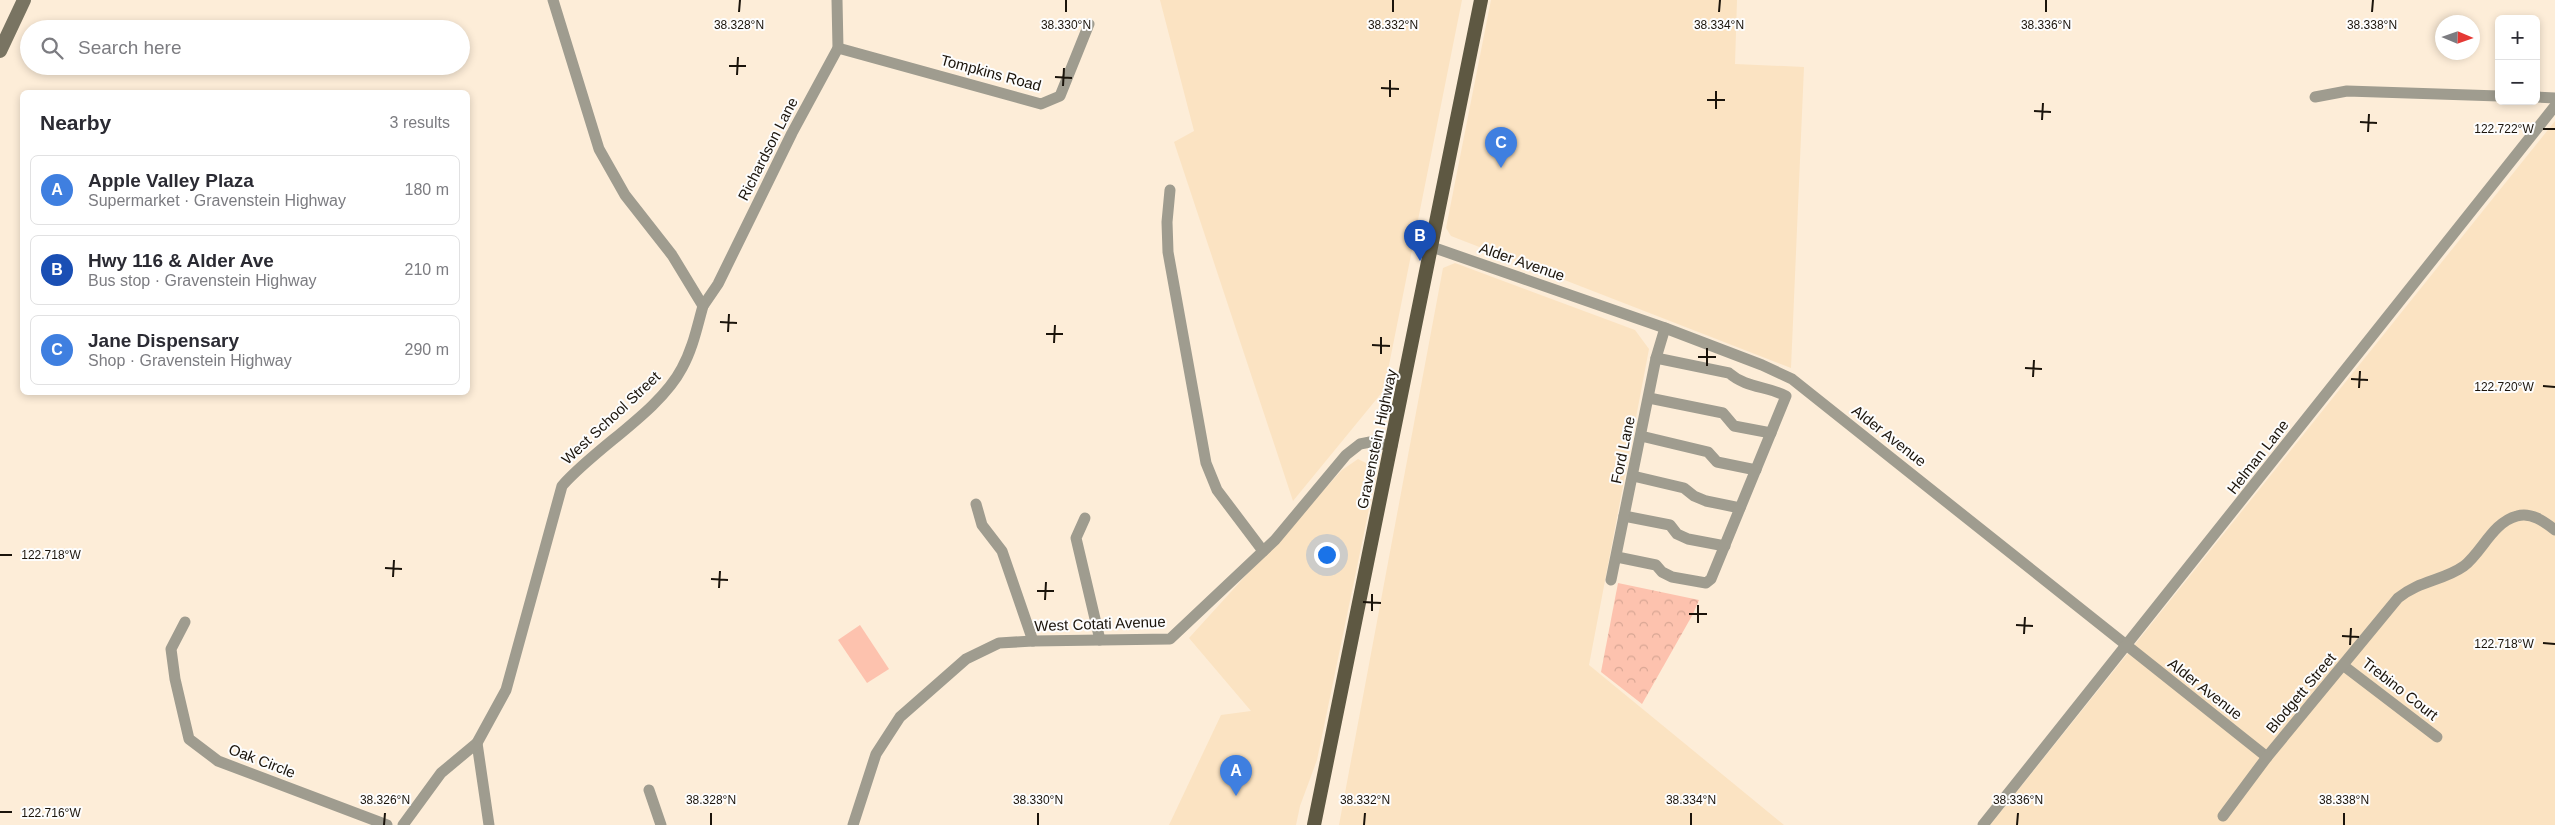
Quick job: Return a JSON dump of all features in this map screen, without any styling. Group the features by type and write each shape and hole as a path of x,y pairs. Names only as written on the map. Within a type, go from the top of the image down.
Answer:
{"main road":[{"path":"0,51 24,0"},
{"name":"Gravenstein Highway","path":"1314,825 1481,0"}],"street":[{"path":"553,0 599,149 625,195 676,261 703,306"},
{"name":"Richardson Lane","path":"703,306 718,284 792,133 838,48 837,0"},
{"name":"Tompkins Road","path":"838,48 1041,104 1060,96 1089,24"},
{"path":"2315,97 2347,91 2495,96"},
{"path":"2540,97 2555,98"},
{"name":"Helman Lane","path":"1983,825 2555,106"},
{"path":"1170,190 1167,222 1168,252 1206,463 1217,490 1263,551"},
{"name":"Alder Avenue","path":"1432,247 1665,328 1762,364 1792,379 2267,757"},
{"name":"West School Street","path":"403,825 441,773 477,743 506,690 562,486 578,467 624,430 661,395 681,370 692,348 703,306"},
{"name":"Ford Lane","path":"1612,580 1656,358 1665,328"},
{"path":"1617,557 1656,565 1662,572 1672,577 1706,584 1712,579 1786,396 1774,390 1751,386 1737,381 1729,373 1656,358"},
{"path":"1649,398 1723,413 1734,426 1771,433"},
{"path":"1641,436 1708,452 1717,462 1756,470"},
{"name":"West Cotati Avenue","path":"853,825 876,754 900,717 966,659 999,643 1170,639 1263,551 1346,455 1360,444 1370,442 1392,446"},
{"path":"1633,476 1684,488 1694,496 1706,501 1740,508"},
{"path":"976,504 982,525 1002,551 1033,641"},
{"name":"Blodgett Street","path":"2223,816 2267,757 2344,666 2398,598 2414,587 2464,566 2507,520 2517,515 2530,515 2543,520 2555,530"},
{"path":"1624,516 1670,525 1677,534 1688,539 1725,546"},
{"path":"1085,518 1076,538 1100,640"},
{"name":"Oak Circle","path":"185,622 171,649 175,678 189,739 218,761 387,825"},
{"name":"Trebino Court","path":"2344,666 2437,737"},
{"path":"477,743 489,825"},
{"path":"649,790 661,825"}],"shaded area":[{"path":"1160,0 1462,0 1384,390 1293,501 1174,142 1194,131"},
{"path":"1491,0 1737,0 1735,64 1804,67 1791,368 1451,236 1446,228"},
{"path":"2555,121 2555,825 1990,825"},
{"path":"1455,263 1635,330 1649,349 1589,665 1784,825 1339,825 1443,268"},
{"path":"1358,459 1368,464 1375,480 1317,760 1300,806 1296,825 1169,825 1221,715 1251,711 1189,638 1342,470"}],"green space":[{"path":"1618,583 1699,600 1642,704 1601,672"},
{"path":"860,625 889,669 867,683 838,640"}],"place":[{"name":"Jane Dispensary","path":"1501,168"},
{"name":"Hwy 116 & Alder Ave","path":"1420,261"},
{"name":"Apple Valley Plaza","path":"1236,796"}]}
